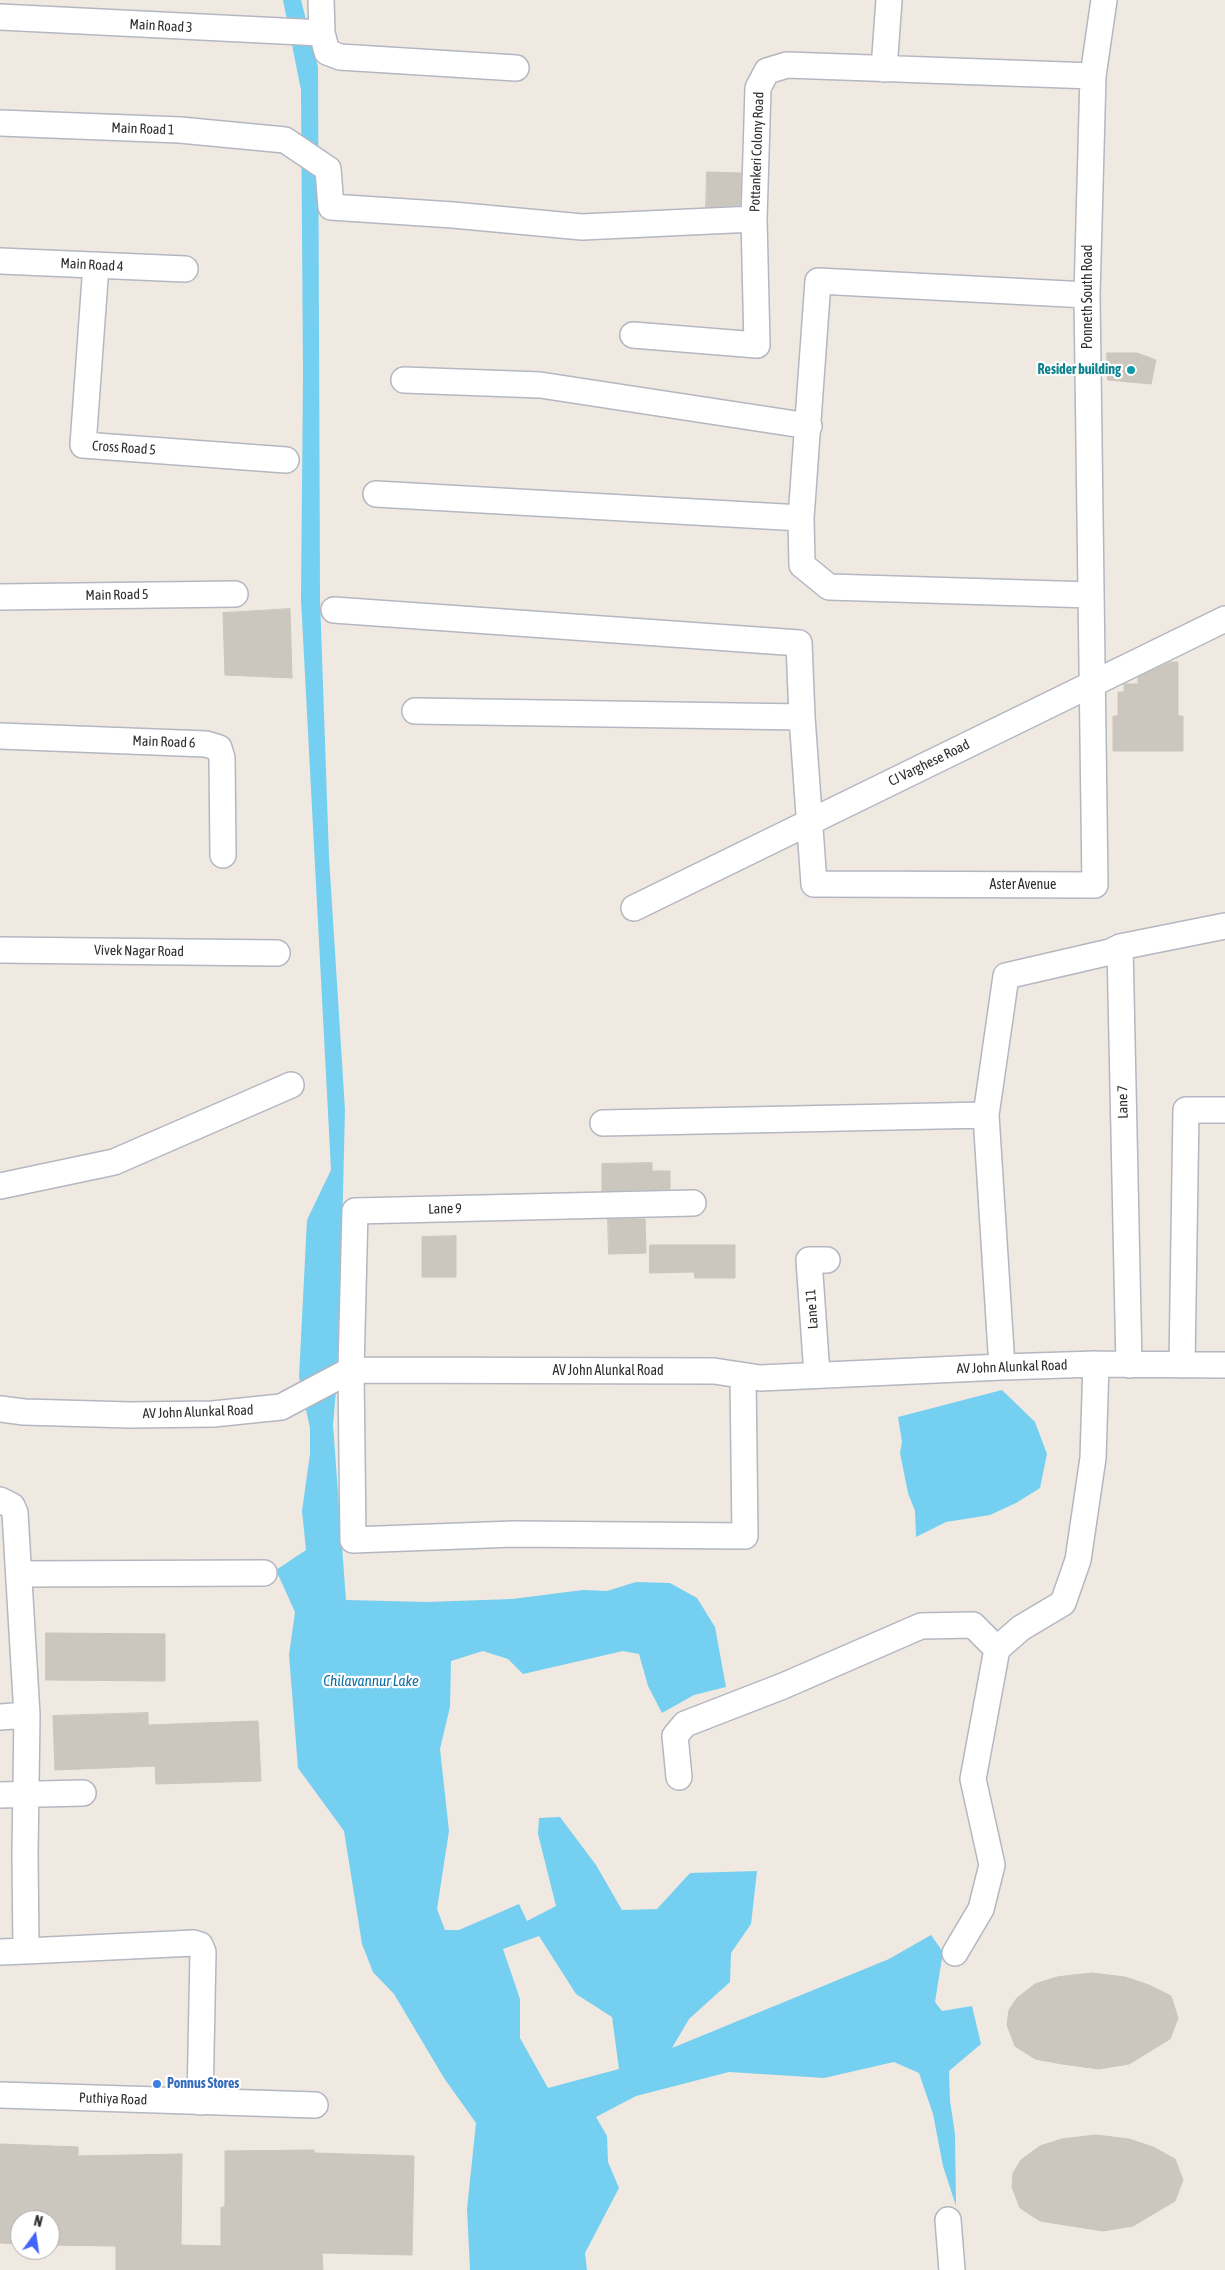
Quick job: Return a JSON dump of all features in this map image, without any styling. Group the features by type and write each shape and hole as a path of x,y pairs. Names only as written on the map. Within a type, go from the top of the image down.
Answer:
{"street":[{"path":"321,0 322,33 327,52 340,57 516,68"},
{"path":"884,69 889,0"},
{"name":"Ponneth South Road","path":"1093,684 1087,296 1093,76 1104,0"},
{"name":"Main Road 3","path":"0,17 322,33"},
{"name":"Pottankeri Colony Road","path":"328,169 331,206 582,227 754,219 758,88 768,71 787,65 1093,76"},
{"name":"Main Road 1","path":"0,123 180,130 285,140 328,169"},
{"path":"633,335 757,345 754,219"},
{"name":"Main Road 4","path":"0,260 185,269"},
{"name":"Cross Road 5","path":"96,265 83,445 286,460"},
{"path":"1087,296 818,281 801,518 802,565 828,587 1092,595"},
{"path":"404,380 540,385 809,426"},
{"path":"376,494 801,518"},
{"name":"Main Road 5","path":"0,597 235,594"},
{"path":"334,610 799,643 802,717 810,820"},
{"name":"CJ Varghese Road","path":"634,908 810,820 1225,619"},
{"name":"Aster Avenue","path":"810,820 814,884 1095,885 1093,684"},
{"path":"415,711 802,717"},
{"name":"Main Road 6","path":"0,736 206,744 218,748 222,758 223,856"},
{"path":"986,1115 1006,976 1110,952 1120,947 1225,926"},
{"name":"Lane 7","path":"1120,947 1129,1364"},
{"name":"Vivek Nagar Road","path":"0,950 277,953"},
{"path":"985,1079 1002,1366"},
{"path":"0,1186 114,1162 292,1085"},
{"path":"1182,1365 1186,1110 1225,1110"},
{"path":"604,1123 986,1115"},
{"name":"Lane 9","path":"351,1370 355,1211 693,1203"},
{"name":"Lane 11","path":"817,1375 809,1260 826,1260"},
{"path":"956,1953 981,1909 992,1865 973,1779 996,1649 1021,1628 1063,1603 1078,1560 1093,1458 1096,1364"},
{"name":"AV John Alunkal Road","path":"0,1408 24,1412 130,1415 213,1414 282,1407 351,1370 714,1372 760,1378 1002,1366 1096,1364 1225,1365"},
{"path":"351,1370 353,1540 514,1534 745,1536 743,1376"},
{"path":"0,1500 12,1506 15,1513 20,1574 27,1716 26,1950"},
{"path":"20,1574 264,1573"},
{"path":"679,1776 676,1736 685,1724 783,1686 921,1626 973,1625 996,1649"},
{"path":"0,1717 27,1716"},
{"path":"0,1795 83,1793"},
{"path":"0,1952 194,1943 200,1945 203,1952 200,2102"},
{"name":"Puthiya Road","path":"0,2095 315,2105"},
{"path":"948,2220 952,2270"}],"water":[{"name":"Chilavannur Lake","path":"283,0 301,0 318,67 320,599 329,857 345,1110 339,1356 333,1425 346,1600 427,1602 512,1599 583,1590 607,1591 636,1582 670,1583 697,1598 715,1627 726,1687 694,1695 662,1713 648,1686 639,1654 623,1651 523,1674 508,1659 483,1651 451,1661 450,1707 440,1749 449,1831 437,1909 445,1930 459,1930 519,1904 527,1921 556,1906 538,1834 539,1818 560,1817 596,1865 622,1910 657,1909 690,1873 757,1871 751,1924 731,1953 730,1982 689,2019 672,2048 889,1959 931,1935 943,1952 935,2002 942,2011 972,2006 981,2044 949,2071 950,2101 955,2134 956,2206 943,2166 933,2114 919,2073 894,2062 824,2078 729,2072 636,2096 596,2117 607,2136 608,2162 619,2188 585,2253 587,2270 470,2270 467,2209 476,2123 444,2078 394,1994 373,1972 362,1944 344,1831 298,1768 289,1655 295,1612 276,1570 306,1550 302,1511 310,1454 310,1428 299,1377 307,1220 331,1170 301,599 303,375 301,90","holes":["539,1936 576,1994 612,2017 619,2069 548,2088 520,2038 520,1999 503,1949"]},
{"path":"1002,1390 1035,1422 1047,1454 1040,1488 1016,1503 990,1515 946,1522 916,1537 915,1511 908,1493 900,1453 902,1442 898,1417"}],"building":[{"path":"707,172 741,173 740,205 706,207"},
{"name":"Resider building","path":"1107,353 1137,353 1156,360 1151,384 1108,380"},
{"path":"290,609 292,678 225,675 223,613"},
{"path":"1171,662 1178,662 1178,716 1183,716 1183,751 1113,751 1113,716 1118,716 1118,692 1124,692 1124,684 1138,684 1138,677"},
{"path":"652,1163 652,1171 670,1171 670,1189 602,1191 602,1164"},
{"path":"608,1219 645,1219 646,1253 609,1254"},
{"path":"456,1236 456,1277 422,1277 422,1237"},
{"path":"650,1245 735,1245 735,1278 695,1278 694,1272 650,1273"},
{"path":"46,1633 165,1634 165,1681 46,1680"},
{"path":"148,1713 148,1725 258,1721 261,1781 156,1784 155,1766 55,1770 53,1716"},
{"path":"1092,1973 1125,1977 1149,1985 1171,1996 1178,2018 1170,2039 1129,2064 1099,2069 1035,2059 1015,2046 1007,2025 1009,2010 1017,1998 1035,1984 1057,1977"},
{"path":"1096,2135 1129,2139 1153,2147 1175,2159 1183,2180 1175,2201 1133,2226 1103,2231 1040,2221 1020,2208 1012,2187 1013,2173 1021,2160 1040,2146 1062,2139"},
{"path":"0,2144 78,2147 78,2156 182,2154 181,2245 221,2246 221,2207 225,2207 225,2151 314,2150 314,2153 414,2156 412,2255 322,2253 323,2270 116,2270 116,2246 60,2245 60,2210 10,2210 10,2244 0,2243"}],"place":[{"name":"Resider building","path":"1131,370"},
{"name":"Ponnus Stores","path":"157,2084"}]}
